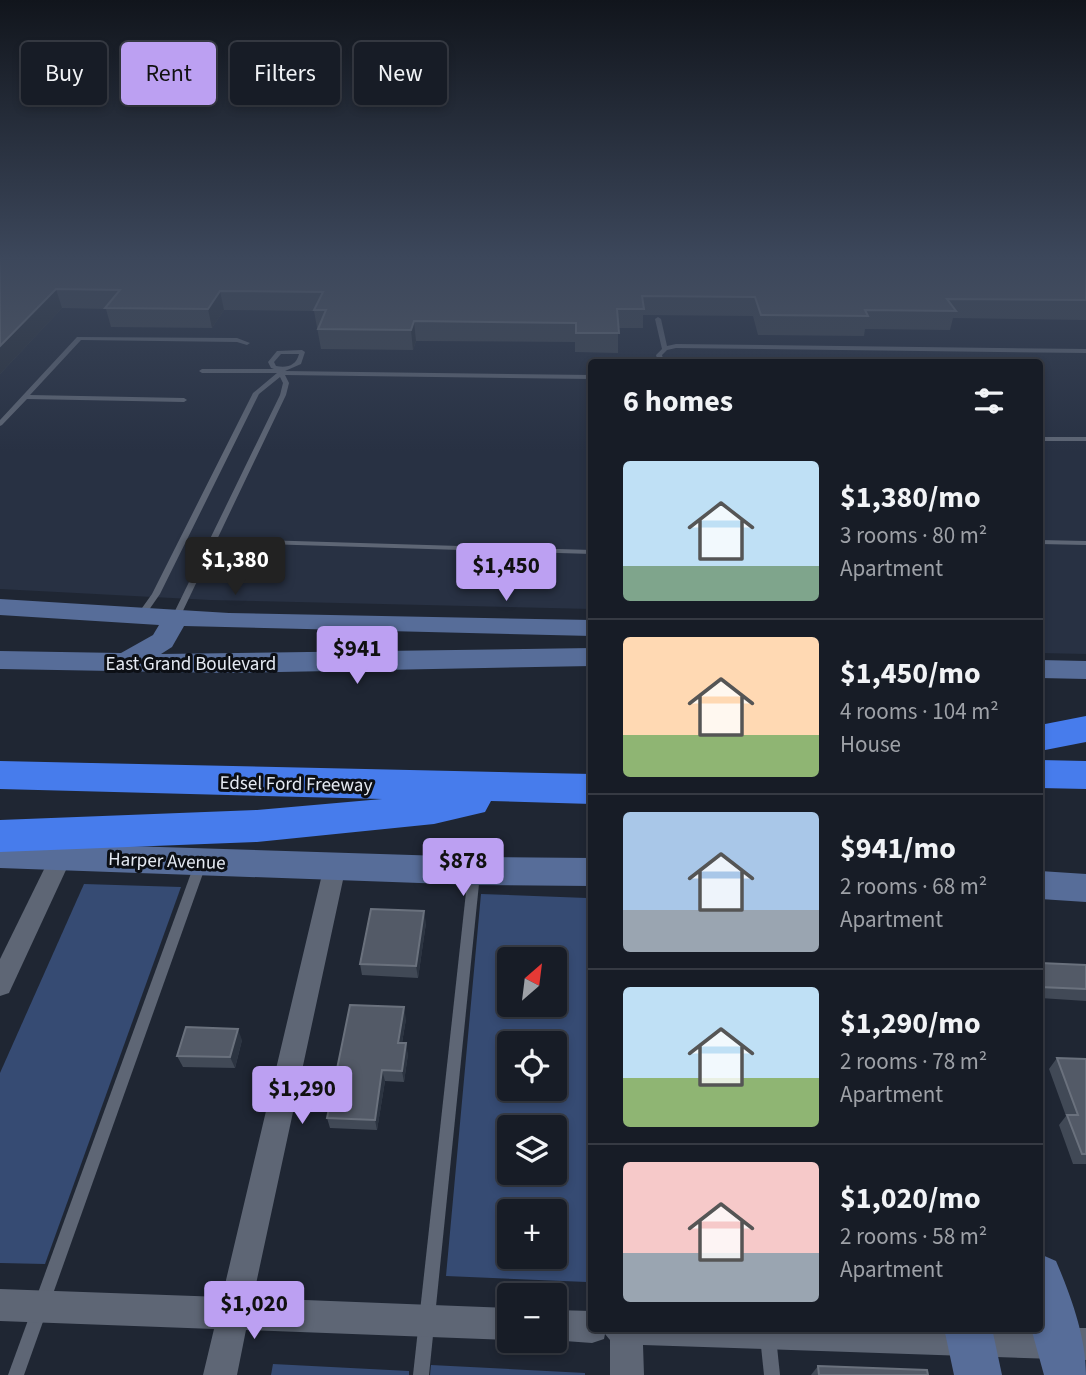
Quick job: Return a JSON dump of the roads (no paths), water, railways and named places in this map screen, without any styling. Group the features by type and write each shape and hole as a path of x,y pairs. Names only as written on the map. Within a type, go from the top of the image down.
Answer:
{"highway":[{"path":"1043,737 1086,729"},
{"name":"Edsel Ford Freeway","path":"0,755 588,767"},
{"path":"1043,774 1086,775"},
{"name":"Edsel Ford Freeway","path":"0,775 588,789"},
{"path":"0,836 257,826 434,809 540,787"},
{"path":"1043,797 1086,798"}],"main road":[{"path":"0,607 292,622 588,628"},
{"path":"123,663 143,655 163,641 176,617"},
{"path":"271,664 264,657 261,646 269,635 292,622"},
{"name":"East Grand Boulevard","path":"0,660 271,664 588,657"},
{"path":"1043,669 1086,670"},
{"name":"Harper Avenue","path":"0,855 475,871 588,872"},
{"path":"1043,885 1086,889"},
{"path":"1043,1284 1071,1354"}],"street":[{"path":"0,985 61,857"},
{"path":"220,1375 335,866"},
{"path":"0,1305 497,1324"},
{"path":"567,1326 588,1327"},
{"path":"626,1332 627,1375"},
{"path":"720,1332 1071,1354"}],"lane":[{"path":"659,322 665,349"},
{"path":"0,424 79,338 237,340 247,343"},
{"path":"660,359 659,355 665,349 676,346 1086,351"},
{"path":"141,615 156,594 256,393 282,371 296,366 301,360 302,352 279,352 271,362 273,367 282,371 286,383 284,394 176,617"},
{"path":"202,371 588,377"},
{"path":"24,397 184,400"},
{"path":"1043,439 1086,439"},
{"path":"264,542 588,552"},
{"path":"1043,542 1086,543"},
{"path":"16,1375 201,862"},
{"path":"421,1375 475,871"},
{"path":"767,1334 772,1375"}]}
